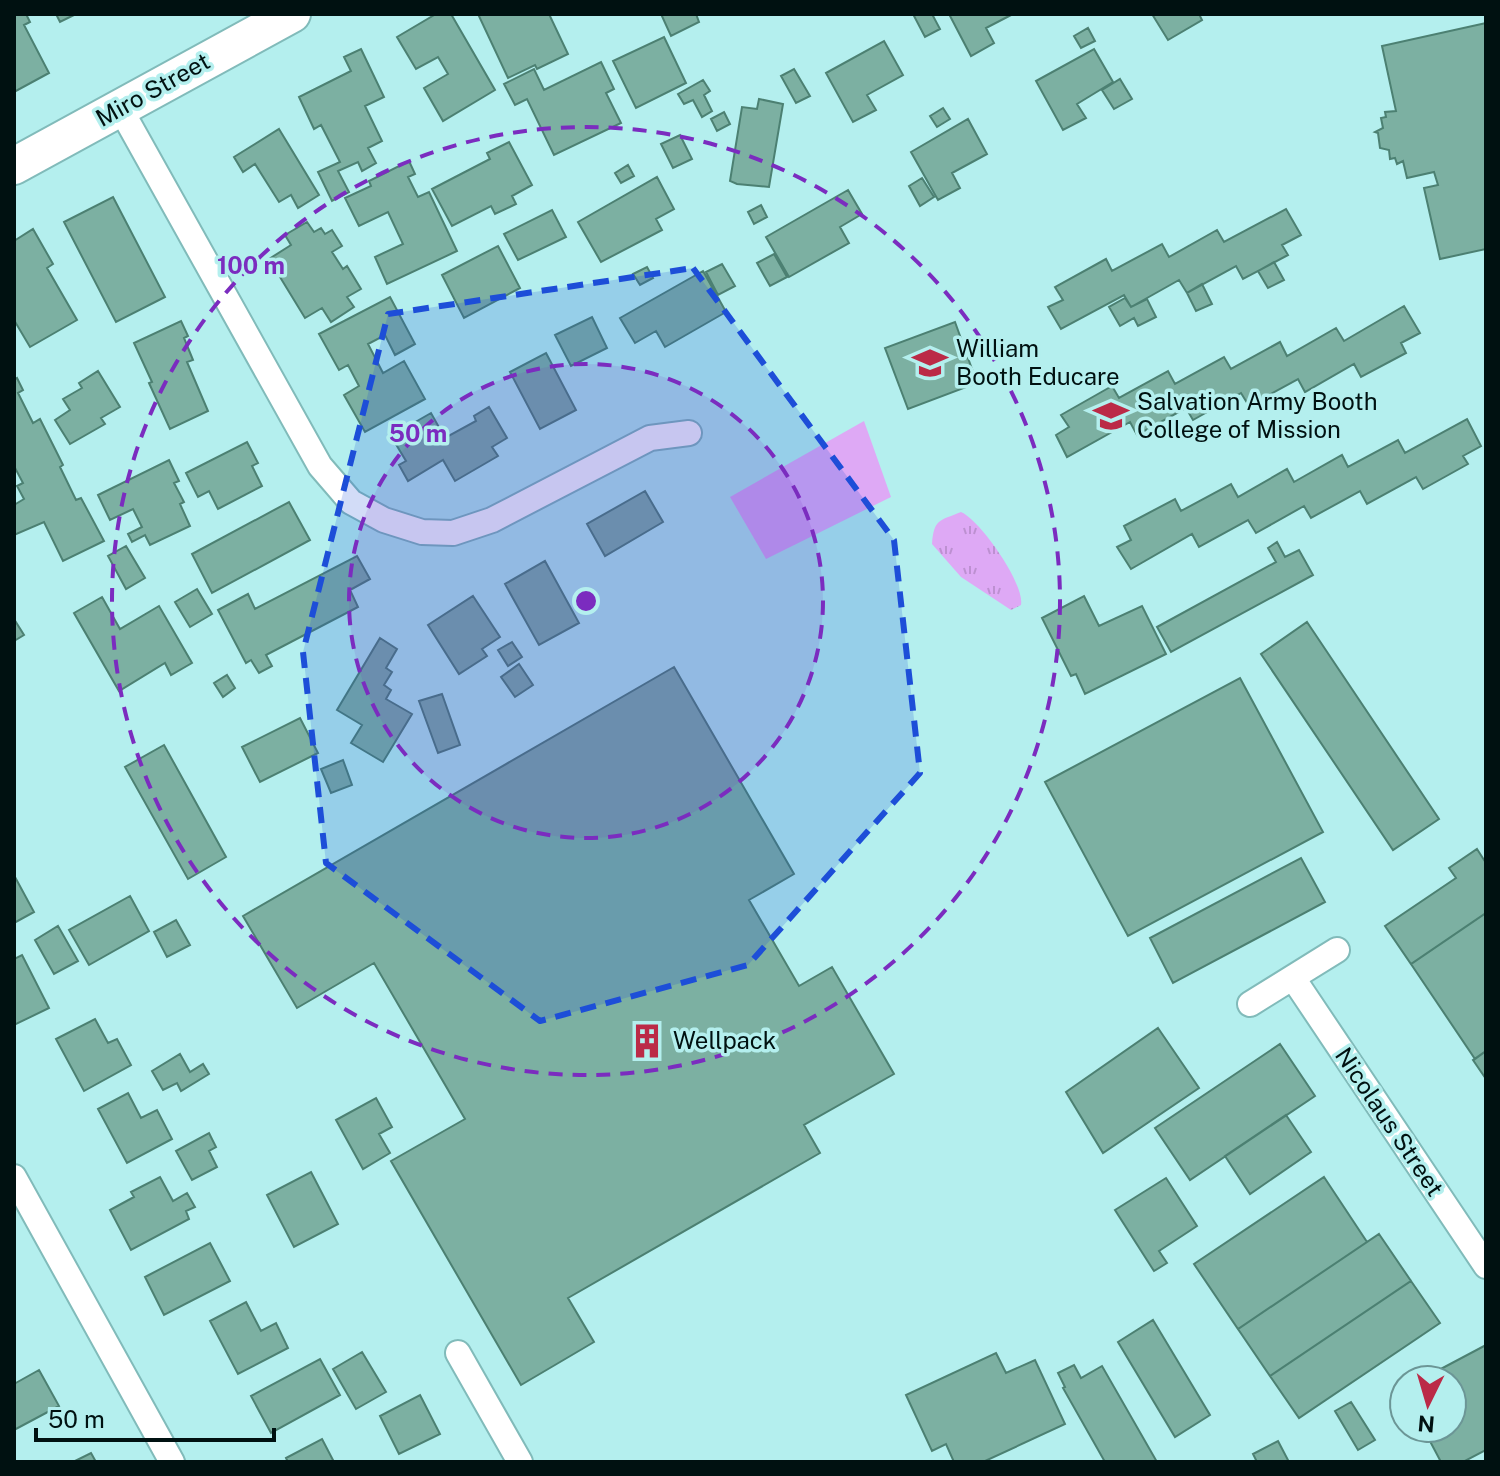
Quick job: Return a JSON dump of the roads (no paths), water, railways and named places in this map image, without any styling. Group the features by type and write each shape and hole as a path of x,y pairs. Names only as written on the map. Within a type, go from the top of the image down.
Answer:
{"street":[{"name":"Miro Street","path":"14,166 292,14"},
{"path":"120,108 320,466 351,502 384,520 422,532 453,533 492,520 650,438 689,433"},
{"path":"1250,1004 1337,950"},
{"name":"Nicolaus Street","path":"1293,978 1486,1266"},
{"path":"14,1177 172,1462"},
{"path":"458,1353 520,1462"}],"place":[{"name":"William Booth Educare","path":"930,363"},
{"name":"Salvation Army Booth College of Mission","path":"1111,416"},
{"name":"Wellpack","path":"647,1041"}]}
